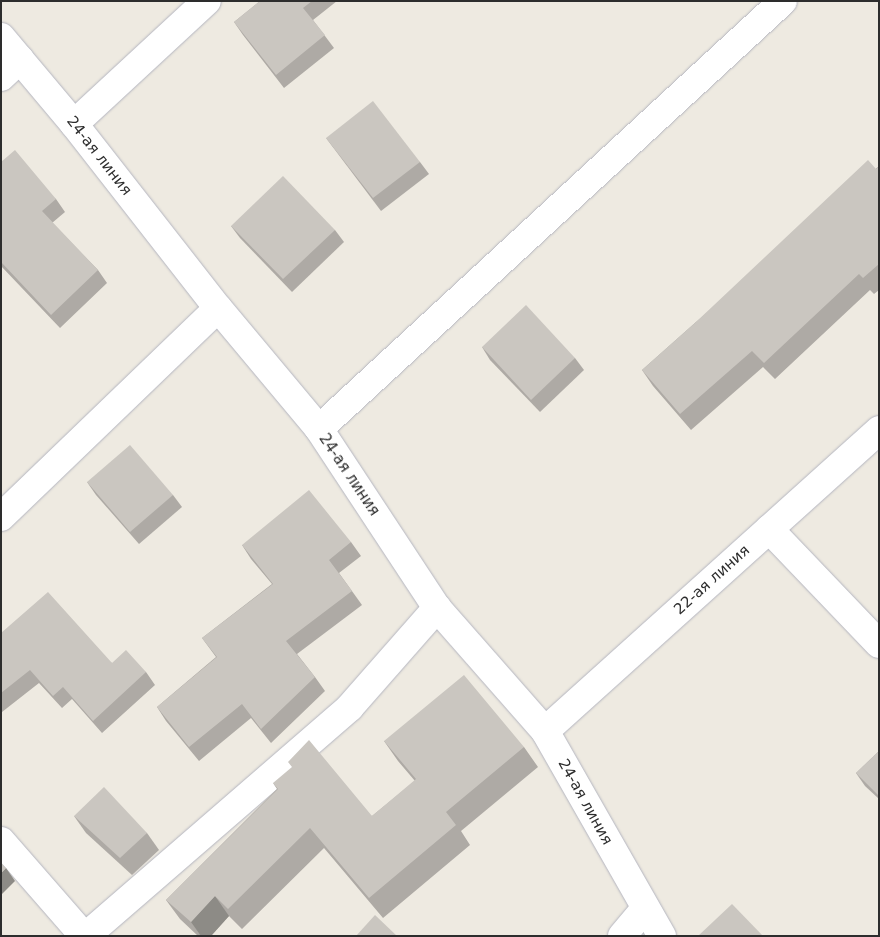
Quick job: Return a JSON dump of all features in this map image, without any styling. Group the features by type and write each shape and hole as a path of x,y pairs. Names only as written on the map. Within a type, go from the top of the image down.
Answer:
{"street":[{"path":"74,124 207,1"},
{"path":"319,429 783,1"},
{"name":"24-ая линия","path":"1,37 11,68 74,124 218,308 319,429 437,608 545,731 662,936"},
{"path":"1,518 218,308"},
{"name":"22-ая линия","path":"545,731 879,430"},
{"path":"769,529 879,644"},
{"path":"1,840 85,936 350,707 437,608"},
{"path":"622,936 645,908"}],"building":[{"path":"260,1 312,1 303,8 325,35 276,75 234,22"},
{"path":"373,101 420,162 373,198 326,138"},
{"path":"15,150 56,199 42,211 98,270 51,315 1,262 1,162"},
{"path":"868,160 876,169 879,166 879,264 863,278 859,274 764,363 752,351 680,414 642,370 696,322"},
{"path":"283,176 335,230 283,279 231,226"},
{"path":"526,305 575,358 531,400 482,347"},
{"path":"130,445 173,495 130,532 87,482"},
{"path":"309,490 351,542 329,560 352,591 286,641 315,677 261,729 242,704 189,747 157,707 217,657 202,638 273,584 242,545"},
{"path":"48,592 112,663 126,650 146,672 93,721 63,687 53,696 30,670 1,693 1,633"},
{"path":"464,675 524,747 446,812 456,825 369,898 310,828 228,909 215,896 191,922 166,900 278,789 273,783 292,767 288,762 309,740 372,816 416,779 384,741"},
{"path":"879,751 879,796 856,773"},
{"path":"104,787 147,833 120,858 74,816"},
{"path":"1,863 6,868 1,873"},
{"path":"732,904 763,936 698,936"},
{"path":"375,915 397,936 356,936"}]}
